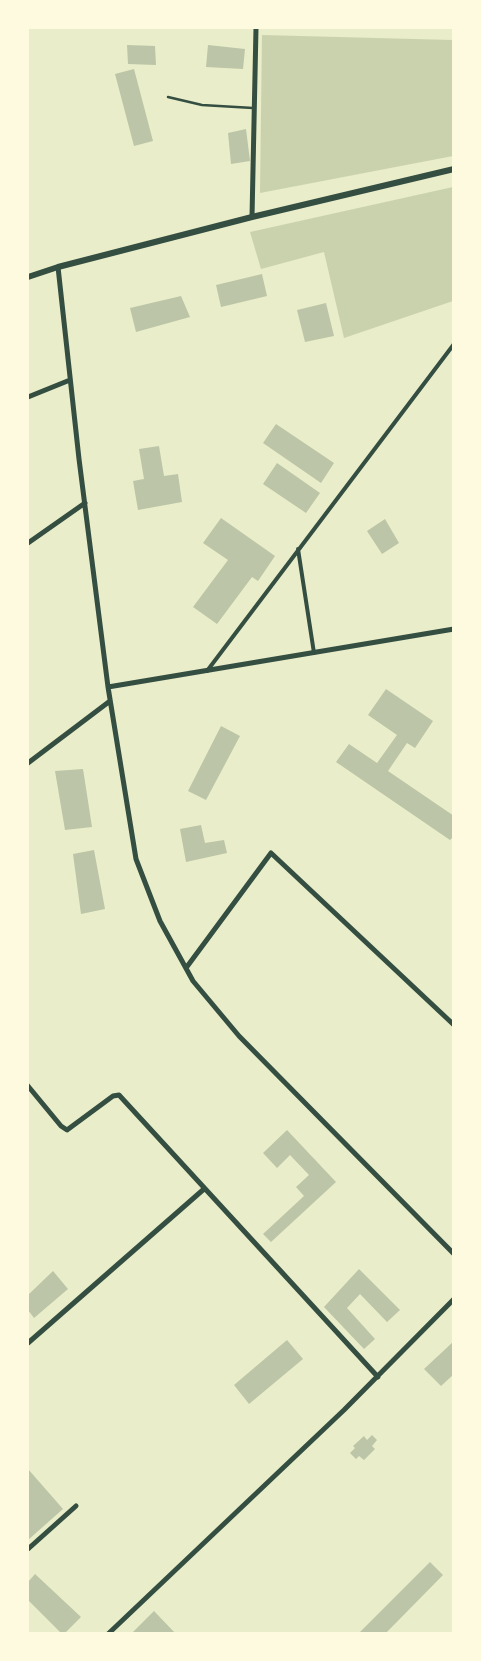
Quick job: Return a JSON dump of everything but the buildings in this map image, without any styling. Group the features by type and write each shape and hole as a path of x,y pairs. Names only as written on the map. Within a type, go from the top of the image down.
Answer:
{"street":[{"path":"252,217 256,28"},
{"path":"28,276 252,217 454,169"},
{"path":"58,267 84,503 110,701 136,860 160,921 193,981 238,1036 454,1254"},
{"path":"207,670 454,344"},
{"path":"28,397 70,380"},
{"path":"28,544 84,503"},
{"path":"298,549 314,653"},
{"path":"108,687 454,630"},
{"path":"28,763 110,701"},
{"path":"186,968 271,853 454,1025"},
{"path":"28,1086 67,1130 113,1096 119,1095 378,1377"},
{"path":"28,1343 204,1189"},
{"path":"108,1634 378,1377 454,1299"},
{"path":"28,1549 76,1506"}],"lane":[{"path":"168,97 202,105 255,108"}],"green space":[{"path":"262,35 453,40 453,156 260,193"},
{"path":"453,187 453,301 344,338 324,252 261,269 250,232"}]}
